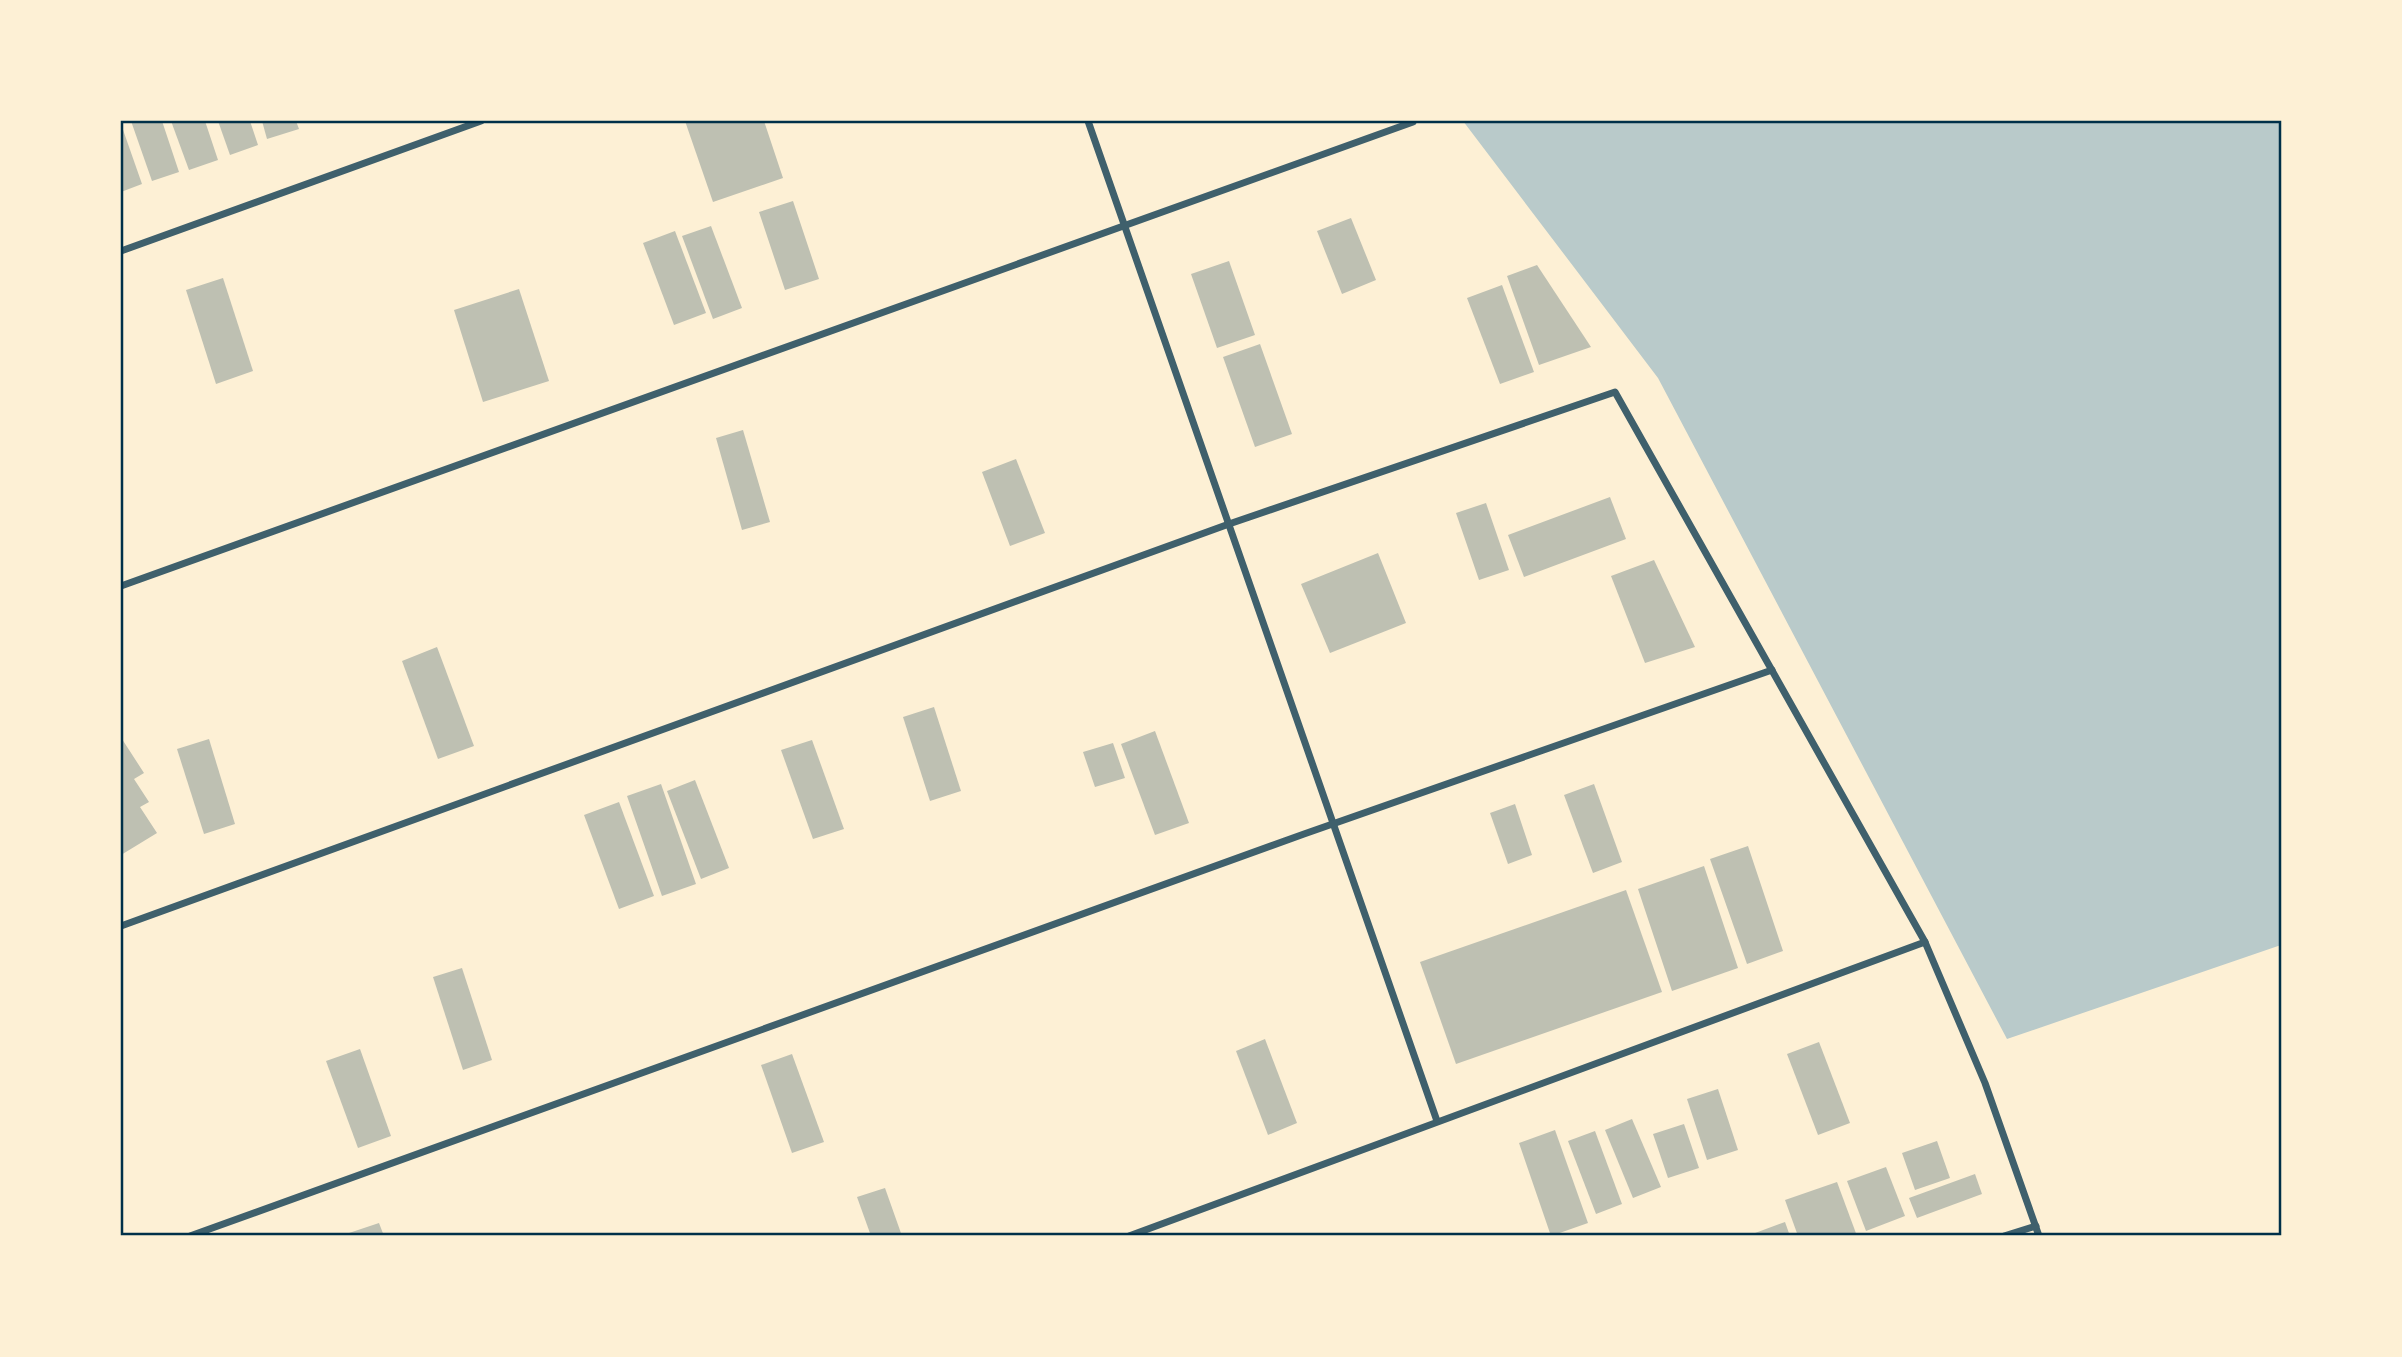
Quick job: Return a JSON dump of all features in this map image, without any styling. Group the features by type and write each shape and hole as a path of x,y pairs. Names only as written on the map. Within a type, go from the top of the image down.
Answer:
{"street":[{"path":"121,251 481,121"},
{"path":"1088,121 1437,1121"},
{"path":"121,586 1413,122"},
{"path":"121,926 1229,524 1615,392 1925,942 1985,1083 2039,1236"},
{"path":"190,1236 1333,824 1772,670"},
{"path":"1129,1236 1925,942"},
{"path":"2004,1236 2035,1226"}],"shaded area":[{"path":"1463,121 2281,121 2281,945 2007,1039 1658,378"}],"building":[{"path":"131,121 162,121 179,172 152,181"},
{"path":"171,121 205,121 218,160 189,170"},
{"path":"218,121 250,121 258,145 230,155"},
{"path":"262,121 296,121 299,129 267,139"},
{"path":"685,121 764,121 783,178 713,202"},
{"path":"121,124 142,184 121,192"},
{"path":"793,201 819,279 785,290 759,212"},
{"path":"1351,218 1376,280 1342,294 1317,231"},
{"path":"711,226 742,308 713,319 682,236"},
{"path":"675,231 706,313 674,325 643,243"},
{"path":"1229,261 1255,335 1217,348 1191,274"},
{"path":"1537,265 1591,347 1539,365 1507,276"},
{"path":"223,278 253,371 216,384 186,290"},
{"path":"1502,285 1534,372 1500,384 1467,298"},
{"path":"519,289 549,381 483,402 454,310"},
{"path":"1260,344 1292,434 1255,447 1223,357"},
{"path":"743,430 770,522 742,530 716,438"},
{"path":"1016,459 1045,533 1010,546 982,472"},
{"path":"1610,497 1626,539 1524,577 1508,535"},
{"path":"1486,503 1509,570 1479,580 1456,513"},
{"path":"1378,553 1406,623 1330,653 1301,584"},
{"path":"1654,560 1695,647 1645,663 1611,576"},
{"path":"437,647 474,746 438,759 402,661"},
{"path":"934,707 961,791 930,801 903,717"},
{"path":"1155,731 1189,823 1155,835 1121,744"},
{"path":"122,739 144,773 134,779 149,802 140,807 157,833 121,855"},
{"path":"209,739 235,824 204,834 177,749"},
{"path":"812,740 844,829 813,839 781,750"},
{"path":"1113,743 1125,778 1095,787 1083,752"},
{"path":"695,780 729,868 701,879 667,791"},
{"path":"661,784 696,884 662,896 627,796"},
{"path":"1594,784 1622,862 1593,873 1564,795"},
{"path":"619,802 654,896 619,909 584,815"},
{"path":"1515,804 1532,855 1508,864 1490,813"},
{"path":"1748,846 1783,951 1747,964 1710,859"},
{"path":"1704,866 1738,968 1672,991 1638,889"},
{"path":"1626,890 1662,992 1456,1064 1420,962"},
{"path":"462,968 492,1060 463,1070 433,977"},
{"path":"1265,1039 1297,1123 1268,1135 1236,1051"},
{"path":"1819,1042 1850,1123 1818,1135 1787,1054"},
{"path":"360,1049 391,1136 358,1148 326,1061"},
{"path":"792,1054 824,1142 792,1153 761,1065"},
{"path":"1718,1089 1738,1150 1707,1160 1687,1099"},
{"path":"1632,1119 1661,1187 1633,1198 1605,1130"},
{"path":"1684,1124 1699,1168 1668,1178 1653,1134"},
{"path":"1555,1130 1588,1223 1551,1236 1519,1143"},
{"path":"1595,1131 1622,1204 1596,1214 1568,1141"},
{"path":"1937,1141 1950,1178 1915,1190 1902,1153"},
{"path":"1886,1167 1905,1216 1866,1231 1847,1181"},
{"path":"1975,1174 1982,1194 1917,1218 1909,1198"},
{"path":"1837,1182 1857,1236 1798,1236 1785,1200"},
{"path":"885,1188 902,1236 871,1236 857,1197"},
{"path":"1785,1222 1790,1236 1747,1236"},
{"path":"379,1223 384,1236 346,1234"}]}
